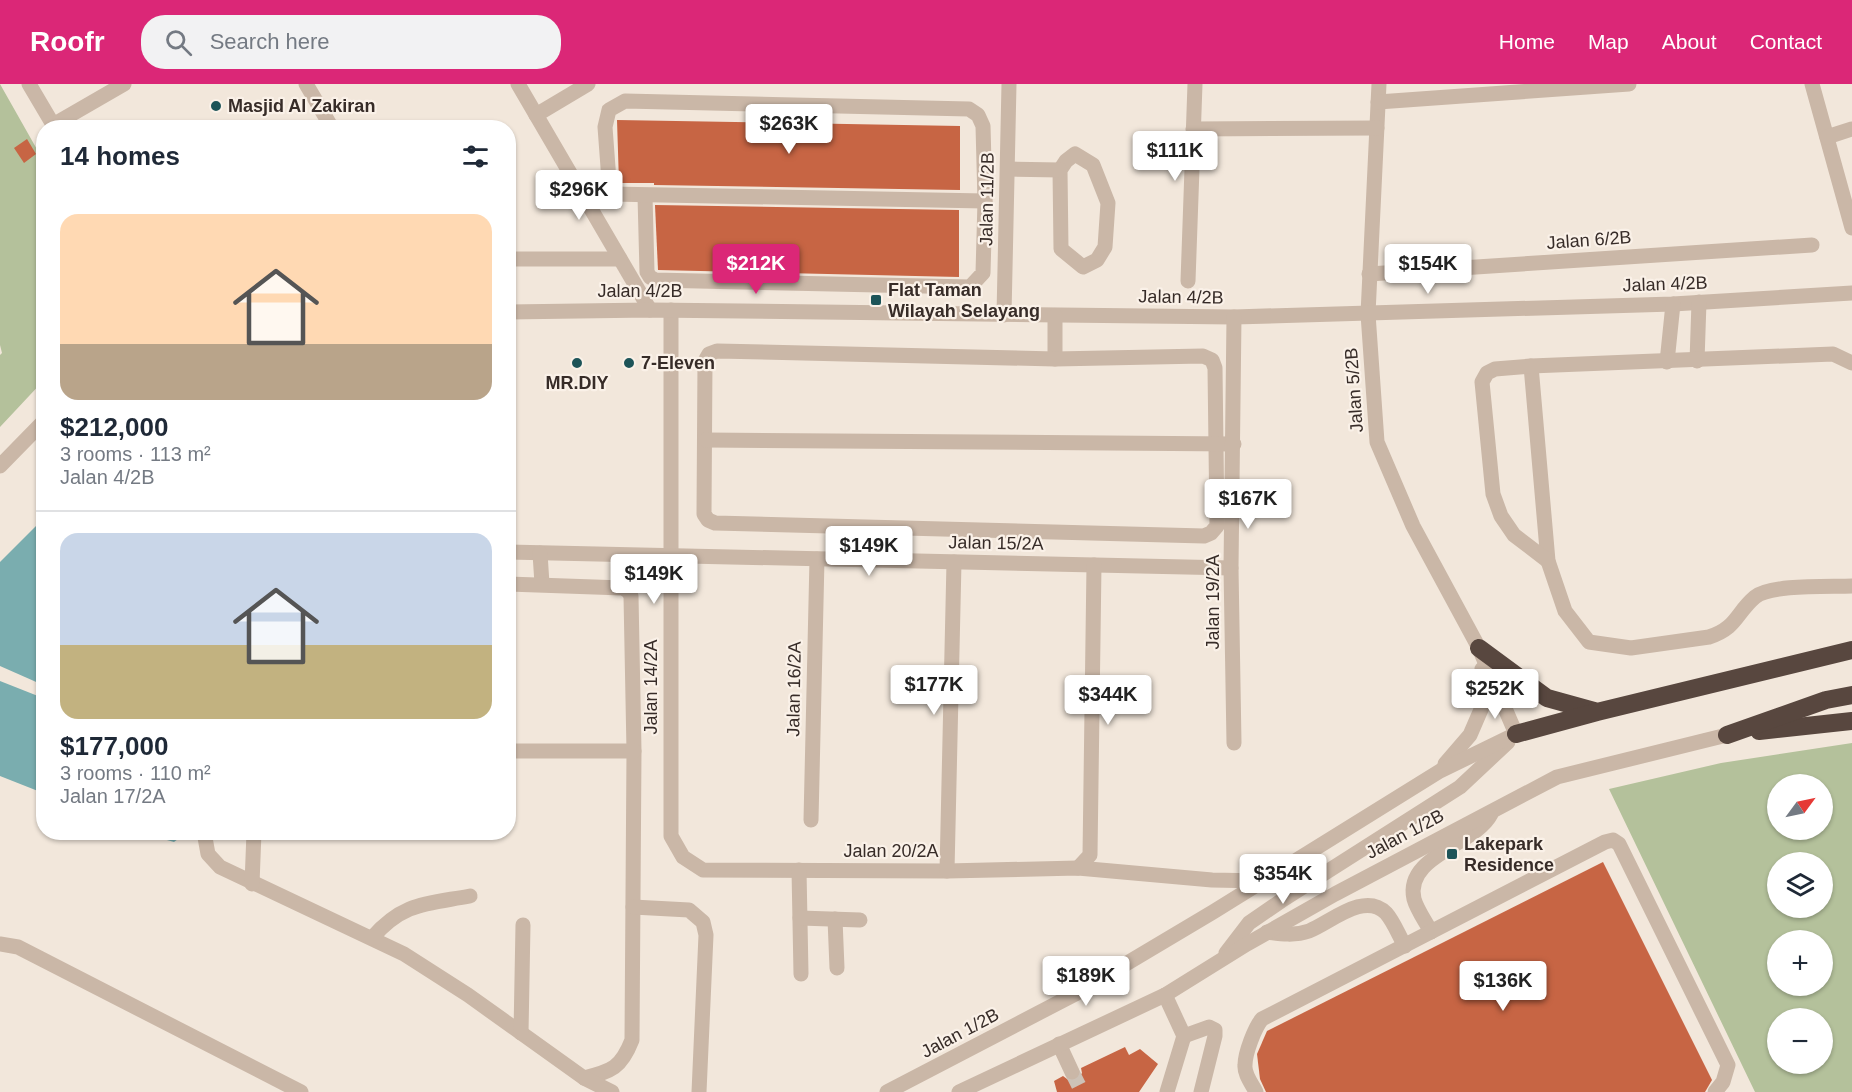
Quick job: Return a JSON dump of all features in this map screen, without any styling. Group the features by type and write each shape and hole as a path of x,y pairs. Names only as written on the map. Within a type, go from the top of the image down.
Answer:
{"highway":[{"path":"1479,648 1547,698 1597,712"},
{"path":"1516,734 1852,650"},
{"path":"1727,735 1826,700 1852,695"},
{"path":"1727,735 1852,721"}],"street":[{"path":"29,84 50,120"},
{"path":"64,120 124,84"},
{"path":"306,84 327,120"},
{"path":"518,84 650,310"},
{"path":"536,115 588,84"},
{"name":"Jalan 11/2B","path":"1004,315 1009,84"},
{"path":"1188,281 1195,84"},
{"name":"Jalan 5/2B","path":"1379,84 1368,314 1377,442 1413,526 1479,648 1516,734"},
{"path":"1378,102 1629,84"},
{"path":"1812,84 1852,228"},
{"path":"610,194 605,127 609,110 625,101 969,109 978,115 983,126 985,201 983,273 970,287 947,288 655,280 650,278 646,272 645,196"},
{"path":"1193,129 1377,128"},
{"path":"1827,137 1852,129"},
{"path":"1075,154 1093,165 1108,203 1105,247 1097,260 1083,267 1061,249 1060,171 1066,161 1075,154"},
{"path":"1008,169 1060,171"},
{"path":"587,201 610,194 985,201"},
{"name":"Jalan 6/2B","path":"1370,274 1812,245"},
{"path":"516,259 620,259"},
{"name":"Jalan 4/2B","path":"516,312 671,310 1234,317 1673,304 1852,293"},
{"path":"1697,361 1699,302"},
{"path":"1667,362 1673,304"},
{"name":"Jalan 14/2A","path":"671,310 671,836 683,857 703,870"},
{"path":"1055,316 1055,359"},
{"name":"Jalan 19/2A","path":"1234,317 1231,568 1234,743"},
{"path":"717,351 1055,359 1203,356 1212,360 1215,368 1216,526 1211,533 1203,536 715,523 708,520 704,514 705,361 710,354 717,351"},
{"path":"1548,561 1514,535 1501,516 1492,494 1482,382 1487,374 1495,369 1531,366 1833,354 1852,363"},
{"path":"1531,366 1548,561 1565,611 1589,642 1631,648 1709,637 1721,633 1732,625 1755,596 1784,588 1852,586"},
{"path":"0,466 36,429"},
{"path":"706,440 1234,444"},
{"name":"Jalan 15/2A","path":"516,552 1231,568"},
{"path":"540,553 543,584"},
{"name":"Jalan 16/2A","path":"811,820 817,559"},
{"path":"947,871 954,562"},
{"path":"1078,868 1090,855 1094,565"},
{"path":"516,584 623,588 631,596 634,752 632,1040 625,1057 611,1071 584,1078"},
{"path":"1440,771 1470,735 1486,698 1479,648"},
{"path":"1220,961 1250,923 1460,787 1516,734"},
{"name":"Jalan 1/2B","path":"887,1092 1077,993 1213,912 1440,771 1516,734"},
{"name":"Jalan 1/2B","path":"959,1092 1165,995 1267,932 1335,894 1557,777 1727,735"},
{"path":"516,751 634,752"},
{"path":"1431,932 1414,899 1414,885 1420,869 1438,854 1487,822 1494,809"},
{"path":"205,840 208,854 220,867 252,884 372,938 423,966 584,1078 612,1092"},
{"path":"252,884 254,840"},
{"path":"1256,1092 1246,1073 1245,1064 1256,1026 1263,1019 1612,840 1618,844 1728,1065 1723,1082 1715,1092"},
{"name":"Jalan 20/2A","path":"703,870 947,871 1078,868 1212,880 1262,881"},
{"path":"799,870 801,974"},
{"path":"372,938 386,922 399,913 417,906 470,896"},
{"path":"1267,932 1288,935 1309,931 1348,910 1370,906 1385,912 1405,946"},
{"path":"633,907 689,910 703,922 706,935 699,1092"},
{"path":"800,918 860,920"},
{"path":"835,920 837,968"},
{"path":"521,1033 523,925"},
{"path":"0,944 18,947 301,1092"},
{"path":"1165,995 1184,1036 1167,1092"},
{"path":"1184,1036 1209,1027 1215,1030 1201,1092"},
{"path":"1059,1044 1072,1072"}],"green space":[{"path":"0,84 36,148 36,389 0,427 0,355 2,353 0,345"},
{"path":"1852,743 1852,1092 1755,1092 1609,789 1721,763"}],"water":[{"path":"36,526 36,682 0,666 0,562"},
{"path":"0,681 36,695 36,790 0,776"}],"building":[{"path":"617,120 960,126 960,190 619,183"},
{"path":"27,139 36,154 24,163 14,148"},
{"path":"655,205 959,210 959,277 658,270"},
{"path":"1603,862 1712,1080 1705,1092 1266,1092 1260,1079 1257,1054 1267,1031"},
{"path":"1125,1047 1129,1055 1140,1049 1158,1064 1139,1092 1057,1092 1054,1081 1063,1076 1071,1082 1077,1081 1082,1073 1081,1068"}],"tunnel":[{"path":"1072,1072 1082,1092"}],"place":[{"name":"Masjid Al Zakiran","path":"216,106"},
{"name":"Flat Taman Wilayah Selayang","path":"876,300"},
{"name":"MR.DIY","path":"577,363"},
{"name":"7-Eleven","path":"629,363"},
{"name":"Lakepark Residence","path":"1452,854"}]}
